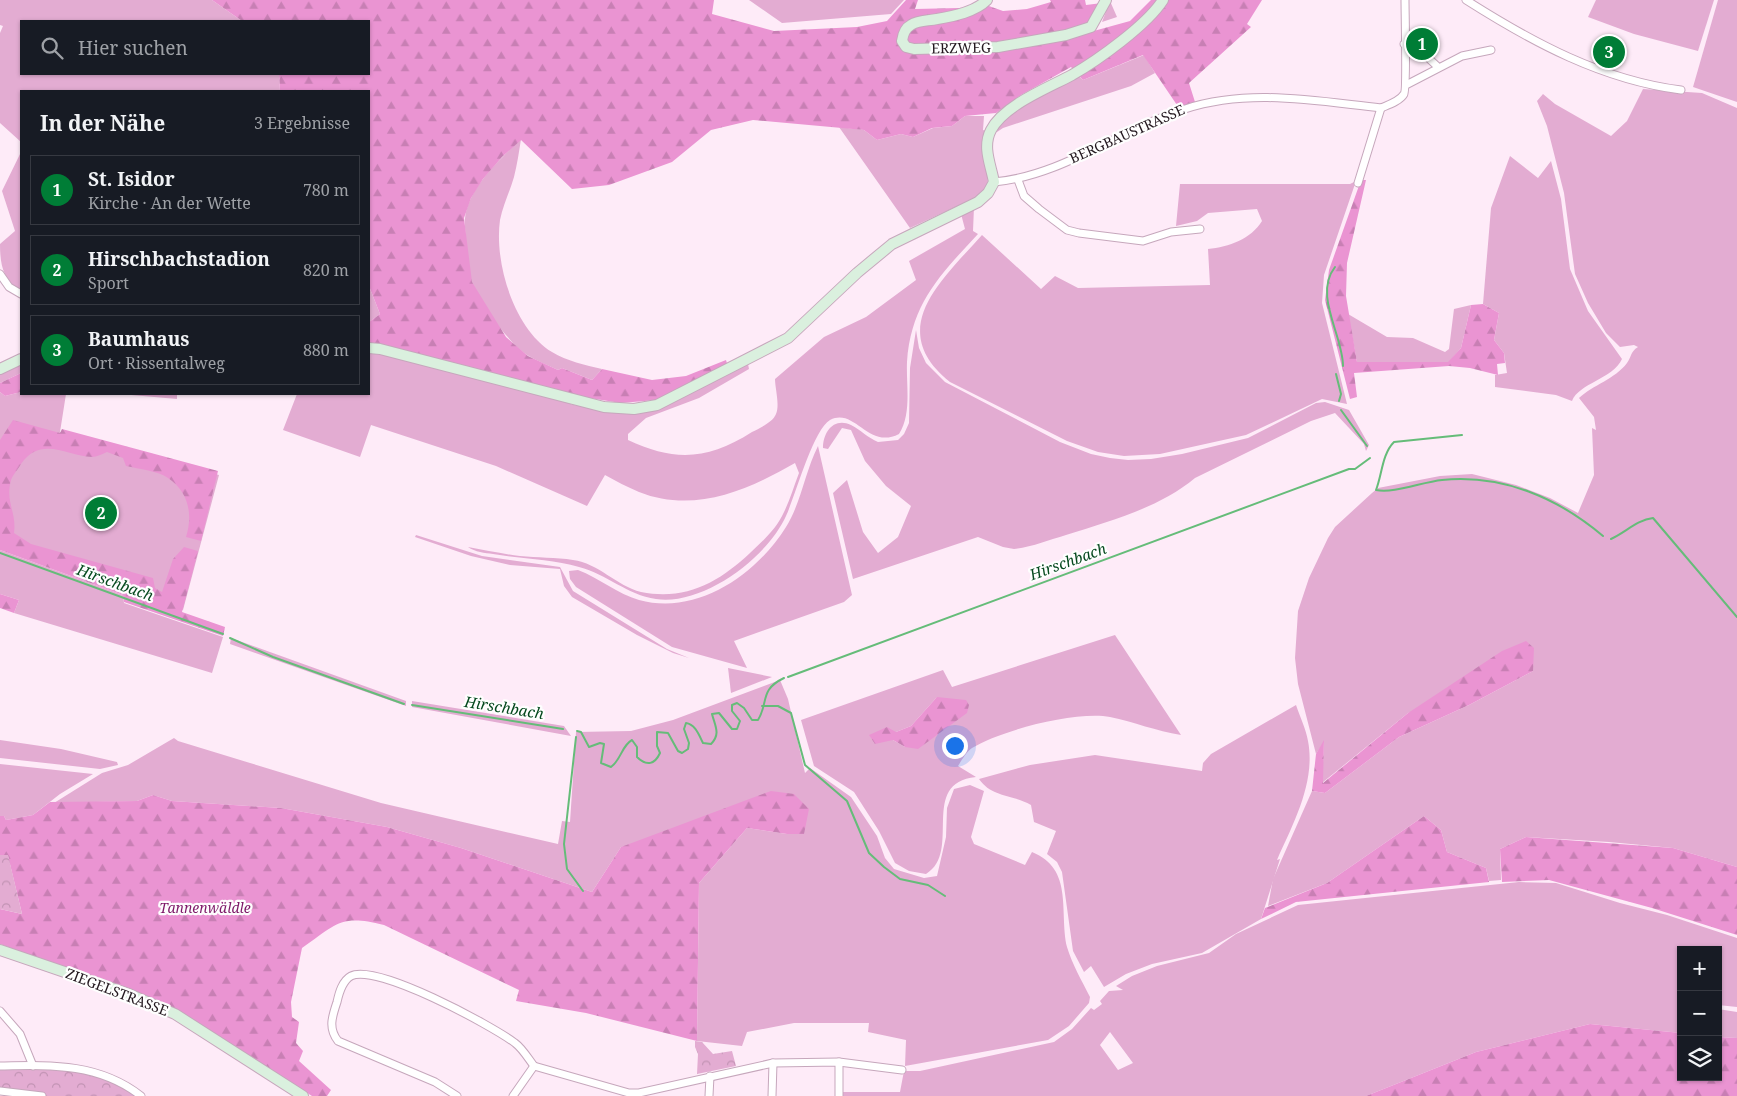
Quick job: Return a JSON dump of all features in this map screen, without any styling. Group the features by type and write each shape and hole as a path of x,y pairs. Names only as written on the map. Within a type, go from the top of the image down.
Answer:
{"street":[{"name":"ERZWEG","path":"987,0 982,6 964,12 908,26 903,34 902,41 906,47 914,49 998,47 1066,35 1091,28 1106,0"},
{"path":"370,348 380,349 604,407 634,409 657,405 788,338 857,273 892,244 978,202 988,193 994,182 986,144 991,130 999,119 1026,99 1097,58 1146,19 1163,0"},
{"path":"1358,183 1381,108 1404,94 1406,85 1404,44 1405,0"},
{"path":"1466,0 1578,62 1649,86 1680,90"},
{"path":"1404,44 1411,42 1438,67"},
{"path":"1406,85 1462,56 1490,50"},
{"name":"BERGBAUSTRASSE","path":"994,182 1018,180 1045,171 1182,109 1214,102 1288,97 1381,108"},
{"path":"1018,180 1024,196 1067,230 1143,241 1171,232 1200,229"},
{"path":"0,274 9,287 20,293"},
{"path":"0,369 20,359"},
{"name":"ZIEGELSTRASSE","path":"0,950 129,994 175,1014 303,1096"},
{"path":"457,1096 435,1082 338,1041 332,1033 331,1020 341,987 350,976 360,974 402,984 446,1002 517,1044 534,1066 634,1093 772,1063 840,1062 902,1070"},
{"path":"0,1011 20,1034 33,1066"},
{"path":"839,1096 840,1062"},
{"path":"772,1063 772,1096"},
{"path":"0,1066 80,1069 103,1073 126,1084 141,1096"},
{"path":"513,1096 534,1066"},
{"path":"710,1076 710,1096"},
{"path":"0,1091 42,1096"}],"green space":[{"path":"0,0 212,0 241,20 20,20 20,75 279,75 280,90 20,90 20,141 0,123 0,33 3,26 0,25"},
{"path":"212,0 714,0 712,14 774,31 857,27 887,21 906,0 918,0 915,9 986,5 1003,11 1027,9 1051,2 1050,0 1085,0 1086,5 1102,3 1090,32 1130,21 1151,0 1262,0 1247,24 1251,27 1189,83 1195,102 1179,108 1143,55 1083,80 1071,67 1021,95 996,113 965,116 952,126 932,128 913,137 901,134 877,140 864,130 753,120 711,130 672,162 609,185 572,189 521,140 502,157 483,179 471,198 464,218 472,282 506,337 528,356 558,370 562,368 592,380 602,369 652,380 686,376 726,360 728,367 656,400 621,403 589,398 370,349 370,321 380,314 370,289 370,90 280,90 279,75 370,75 370,20 241,20"},
{"path":"749,0 904,0 891,14 782,23"},
{"path":"1596,0 1714,0 1698,51 1634,34 1588,17"},
{"path":"1718,0 1737,0 1737,102 1693,87"},
{"path":"1110,1 1117,17 1102,22"},
{"path":"1144,55 1155,73 1131,86 1003,128 997,132 998,127 1016,111 1078,75 1083,80"},
{"path":"1643,89 1702,93 1737,108 1737,867 1673,848 1526,837 1500,849 1501,880 1489,881 1486,868 1447,852 1441,830 1424,816 1327,883 1268,906 1273,879 1312,791 1325,793 1399,737 1469,705 1533,671 1408,713 1322,783 1324,742 1316,754 1298,684 1295,658 1298,611 1309,578 1335,527 1378,488 1440,476 1472,474 1516,485 1550,498 1578,513 1594,475 1592,428 1596,430 1594,417 1579,398 1622,369 1638,347 1634,345 1620,347 1606,333 1588,303 1575,274 1564,193 1547,126 1537,101 1543,94 1555,104 1611,136 1627,121"},
{"path":"965,116 984,116 983,130 986,131 988,186 981,195 910,228 839,127 864,130 877,140 901,134 913,137 933,128 952,126"},
{"path":"521,139 514,177 500,220 500,256 509,294 527,328 552,352 570,360 602,369 592,380 562,368 558,370 519,349 496,322 472,283 465,232 467,208 486,175"},
{"path":"20,154 20,290 6,277 2,265 0,244 15,231 2,191"},
{"path":"1510,156 1538,178 1551,161 1561,199 1570,269 1588,311 1622,359 1618,366 1582,390 1572,401 1556,395 1495,387 1495,375 1507,373 1504,353 1494,340 1499,313 1483,304 1491,208"},
{"path":"1361,180 1366,180 1347,263 1346,296 1357,362 1448,362 1461,348 1471,305 1483,304 1499,313 1494,340 1504,353 1505,363 1497,364 1498,375 1470,368 1449,366 1354,373 1357,397 1350,399 1325,300 1329,270"},
{"path":"1356,181 1324,275 1322,303 1347,404 1322,399 1246,435 1160,454 1124,456 1098,452 1067,441 950,382 931,362 922,343 921,324 926,306 937,287 982,235 1041,289 1055,276 1078,288 1210,285 1208,249 1239,241 1252,233 1262,221 1257,209 1208,213 1197,221 1176,226 1180,184 1350,184"},
{"path":"974,207 973,231 978,234 940,277 921,306 910,341 907,362 906,418 899,434 879,437 847,419 830,420 817,437 786,516 777,532 749,563 732,576 713,587 693,595 674,599 646,597 626,589 599,574 579,567 558,562 483,553 468,547 526,557 560,558 582,562 641,592 673,594 687,591 701,587 726,573 774,529 786,507 799,473 795,463 739,490 700,500 680,501 660,498 639,492 605,475 587,506 496,466 371,425 360,457 283,430 297,395 370,395 370,353 403,358 472,374 574,405 621,412 658,408 672,403 748,364 749,369 699,398 646,418 628,434 628,440 661,452 676,455 706,453 736,441 772,420 778,406 775,379 824,337 866,317 916,280 909,261 965,229 961,214"},
{"path":"370,289 380,314 370,321"},
{"path":"1471,305 1461,348 1449,362 1357,362 1348,314 1387,337 1413,338 1445,352 1449,349 1454,309"},
{"path":"916,330 919,348 926,363 945,382 1060,442 1091,454 1128,460 1151,459 1182,454 1248,438 1316,403 1325,402 1349,410 1369,445 1366,451 1364,444 1335,413 1311,421 1195,478 1166,498 1117,519 1027,547 1014,549 1003,547 978,537 853,579 833,493 847,480 863,532 878,553 898,537 911,506 886,486 865,461 851,430 842,428 828,449 823,448 825,437 831,428 839,423 851,425 878,442 898,440 904,434 909,423 910,368"},
{"path":"20,362 20,373 0,383 0,372"},
{"path":"20,373 20,392 5,396 0,392 0,383"},
{"path":"0,392 5,396 20,392 20,395 66,395 60,432 219,475 183,610 0,543"},
{"path":"131,395 177,395 177,399"},
{"path":"13,420 60,433 62,429 218,471 201,541 186,537 189,520 188,504 181,490 175,484 159,474 126,466 123,458 107,452 92,457 55,449 37,451 29,455 13,476 9,495 14,519 14,533 31,544 153,578 155,588 162,592 173,559 184,547 198,551 182,612 225,627 223,636 124,602 123,595 0,550 0,440"},
{"path":"818,446 852,595 844,602 734,641 747,668 672,647 576,587 570,579 569,571 578,570 631,597 661,603 682,602 703,597 723,588 759,561 786,527 796,508"},
{"path":"416,535 482,556 560,567 573,591 667,649 689,658 673,653 637,635 572,597 564,586 560,569 510,565 471,556 415,537"},
{"path":"0,550 123,595 124,603 223,637 212,673 14,613 19,600 0,594"},
{"path":"0,594 19,600 14,613 0,608"},
{"path":"1115,635 1181,735 1110,717 1095,716 1059,719 1019,729 985,741 972,748 958,766 976,777 959,782 949,792 944,805 941,850 936,864 926,874 909,871 895,863 879,831 854,792 814,766 801,720 943,670 952,687","holes":["937,697 905,747 893,740 896,732 911,726"]},
{"path":"231,638 406,701 406,706 230,644"},
{"path":"1526,641 1534,648 1533,671 1469,705 1399,737 1325,793 1312,791 1316,754 1324,740 1323,783 1408,713 1502,651"},
{"path":"728,668 772,677 731,693"},
{"path":"780,680 788,699 805,773 810,768 851,797 877,836 885,858 894,869 924,878 937,876 946,837 947,808 954,789 970,785 984,791 971,837 974,844 1025,865 1032,852 1045,859 1054,869 1062,892 1067,947 1074,966 1090,997 1089,1003 1069,1026 1048,1040 905,1066 906,1040 868,1032 869,1023 794,1023 747,1032 742,1046 697,1041 699,883 747,828 787,834 809,809 621,847 592,892 461,848 387,827 281,808 172,801 153,795 137,801 54,803 102,773 128,765 174,738 178,741 381,803 558,844 562,821 570,822 576,732 631,731 673,720"},
{"path":"937,697 966,700 969,705 967,713 918,749 905,747 893,740 875,744 869,735 887,727 896,732 911,726"},
{"path":"412,701 564,726 571,736 412,707"},
{"path":"1296,705 1308,741 1310,756 1309,772 1302,802 1277,860 1280,859 1261,919 1202,953 1152,964 1126,974 1104,987 1091,966 1084,972 1073,951 1062,872 1057,862 1047,854 1056,831 1034,822 1031,805 990,790 979,779 1030,765 1095,755 1202,771 1203,763 1211,754"},
{"path":"0,740 61,749 117,762 118,765 100,769 0,758"},
{"path":"0,764 93,774 60,794 33,815 6,820 4,816 0,816"},
{"name":"Tannenwäldle","path":"771,791 794,794 809,809 804,834 787,834 747,828 699,883 697,1041 586,1013 516,1001 519,990 384,925 348,921 332,927 302,948 291,1002 292,1017 299,1022 296,1043 303,1051 299,1061 331,1090 327,1096 312,1096 202,1026 141,996 0,944 0,909 22,914 8,856 0,855 0,816 4,816 6,820 33,815 50,802 137,801 153,795 172,801 281,808 387,827 461,848 592,892 621,847"},
{"path":"1424,816 1441,830 1447,852 1486,868 1489,882 1296,902 1261,919 1265,908 1327,883"},
{"path":"1526,837 1673,848 1737,867 1737,935 1652,908 1549,880 1502,882 1500,849"},
{"path":"0,855 8,855 22,914 0,909"},
{"path":"1519,882 1556,883 1667,915 1737,938 1737,1007 1722,1005 1722,946 1677,946 1677,1033 1590,1024 1476,1052 1366,1096 843,1096 843,1092 900,1092 904,1071 920,1071 1054,1042 1072,1029 1091,1008 1094,1010 1102,1004 1100,1001 1109,991 1123,990 1116,986 1132,976 1157,966 1209,953 1236,934 1298,905","holes":["1110,1032 1133,1063 1118,1070 1100,1045"]},
{"path":"1722,1010 1737,1012 1737,1038 1722,1037"},
{"path":"1590,1024 1677,1033 1677,1081 1722,1081 1722,1037 1737,1038 1737,1096 1366,1096 1476,1052"},
{"path":"695,1041 702,1042 713,1054 732,1051 736,1066 697,1074 698,1054"},
{"path":"0,1066 33,1066 103,1073 141,1096 42,1096 0,1091"}],"waterway":[{"path":"1335,267 1329,278 1327,290 1343,366"},
{"path":"1336,374 1341,394 1339,401"},
{"path":"1341,410 1367,446"},
{"name":"Hirschbach","path":"1462,435 1394,442 1387,452 1376,490 1383,491 1434,481 1465,479 1508,485 1548,500 1567,510 1603,536"},
{"name":"Hirschbach","path":"788,677 1349,469 1355,469 1370,458"},
{"name":"Hirschbach","path":"1611,539 1637,524 1653,518 1737,617"},
{"name":"Hirschbach","path":"0,553 223,634"},
{"name":"Hirschbach","path":"230,638 273,657 404,704"},
{"name":"Hirschbach","path":"577,731 581,732 589,747 600,743 604,744 601,763 611,767 617,761 626,745 632,740 637,747 637,757 644,762 650,763 656,760 660,753 657,746 657,732 668,733 678,751 682,753 688,749 689,743 684,729 686,723 694,728 703,743 711,744 717,733 712,714 719,713 732,729 737,729 740,721 732,711 732,705 737,703 744,708 752,720 758,720 771,687 784,678"},
{"name":"Hirschbach","path":"412,705 563,729"},
{"path":"762,706 778,706 791,713 805,765 847,801 869,853 900,879 928,885 945,896"},
{"path":"576,737 564,844 567,869 583,891"}],"place":[{"name":"St. Isidor","path":"1422,44"},
{"name":"Baumhaus","path":"1609,52"},
{"name":"Hirschbachstadion","path":"101,513"}]}
